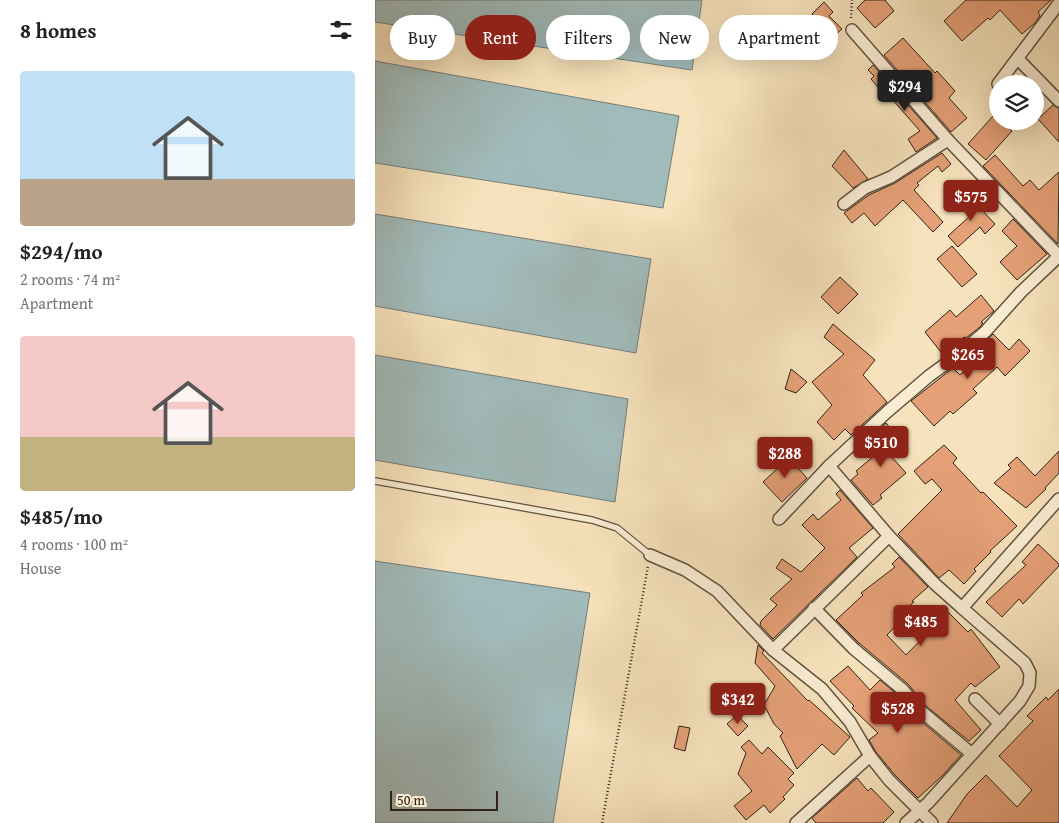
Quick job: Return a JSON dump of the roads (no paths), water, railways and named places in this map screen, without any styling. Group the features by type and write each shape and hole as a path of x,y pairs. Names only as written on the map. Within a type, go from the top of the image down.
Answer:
{"street":[{"path":"1005,75 1059,3"},
{"path":"779,519 829,466 929,376 985,332 1021,292 1059,256 948,140 852,30"},
{"path":"1018,59 1059,102"},
{"path":"844,204 865,188 891,177 948,140"},
{"path":"829,466 889,536 935,584 1025,663 1030,673 1029,686 1000,724 906,823"},
{"path":"962,608 1059,499"},
{"path":"773,650 889,536"},
{"path":"650,555 685,570 717,590 773,650 822,690 850,722 870,756 889,780 932,823"},
{"path":"814,608 854,650 903,690 921,711 972,754"},
{"path":"975,699 1000,724"},
{"path":"796,823 870,756"}],"lane":[{"path":"375,481 593,520 617,528 650,555"}],"water":[{"path":"375,0 702,0 700,15 640,15 640,60 693,60 692,70 626,60 630,60 630,15 546,15 546,48 536,46 536,15 465,15 465,36 455,34 455,15 390,15 390,24 375,22"},
{"path":"375,61 679,116 663,208 375,163"},
{"path":"375,214 651,259 636,353 375,306"},
{"path":"375,355 628,399 615,502 375,460"},
{"path":"375,561 590,593 553,823 375,823"}]}
